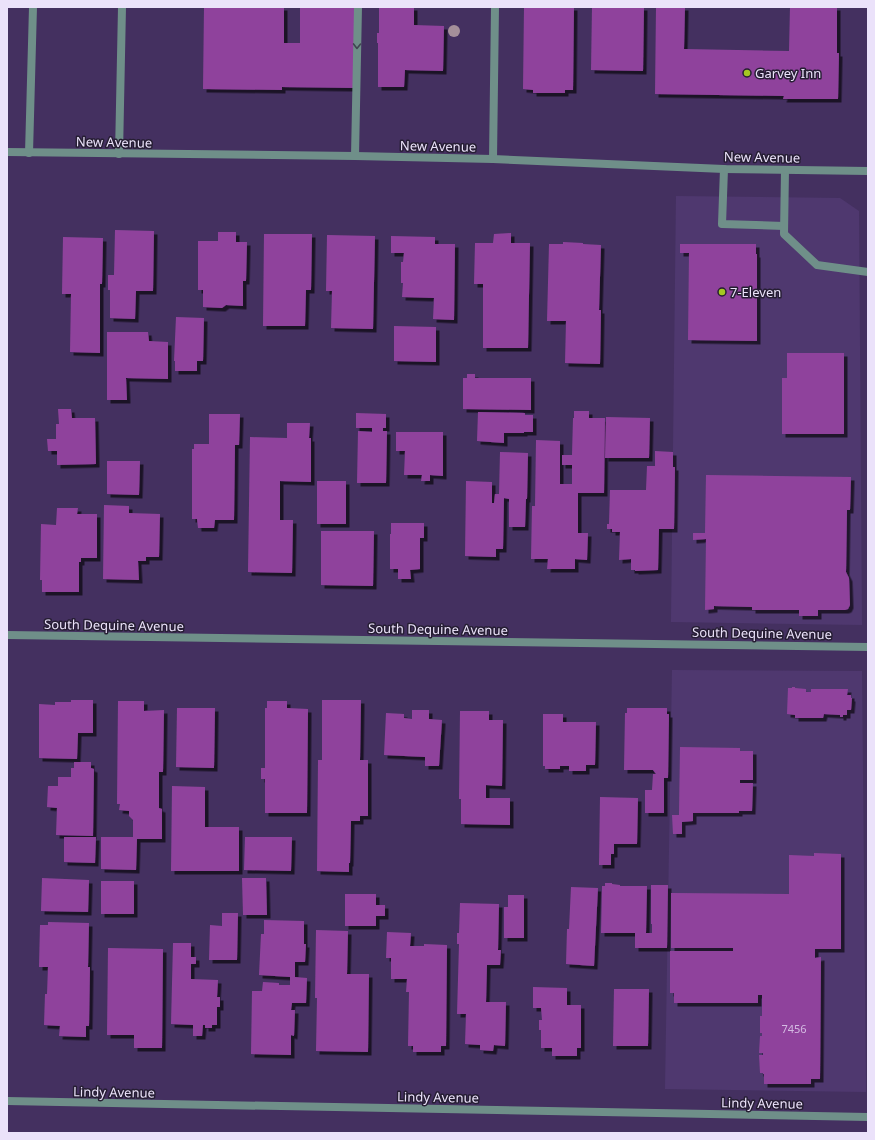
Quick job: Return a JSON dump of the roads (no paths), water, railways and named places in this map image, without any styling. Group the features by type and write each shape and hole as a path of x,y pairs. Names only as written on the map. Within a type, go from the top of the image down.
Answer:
{"street":[{"path":"29,153 33,7"},
{"path":"119,154 122,7"},
{"path":"355,156 358,7"},
{"path":"493,159 495,7"},
{"name":"New Avenue","path":"7,152 493,159 724,169 868,171"},
{"path":"724,169 722,224 784,226"},
{"path":"785,170 784,234 817,265 868,272"},
{"name":"South Dequine Avenue","path":"7,635 868,647"},
{"name":"Lindy Avenue","path":"7,1101 868,1117"}],"place":[{"name":"Garvey Inn","path":"747,73"},
{"name":"7-Eleven","path":"722,292"}]}
